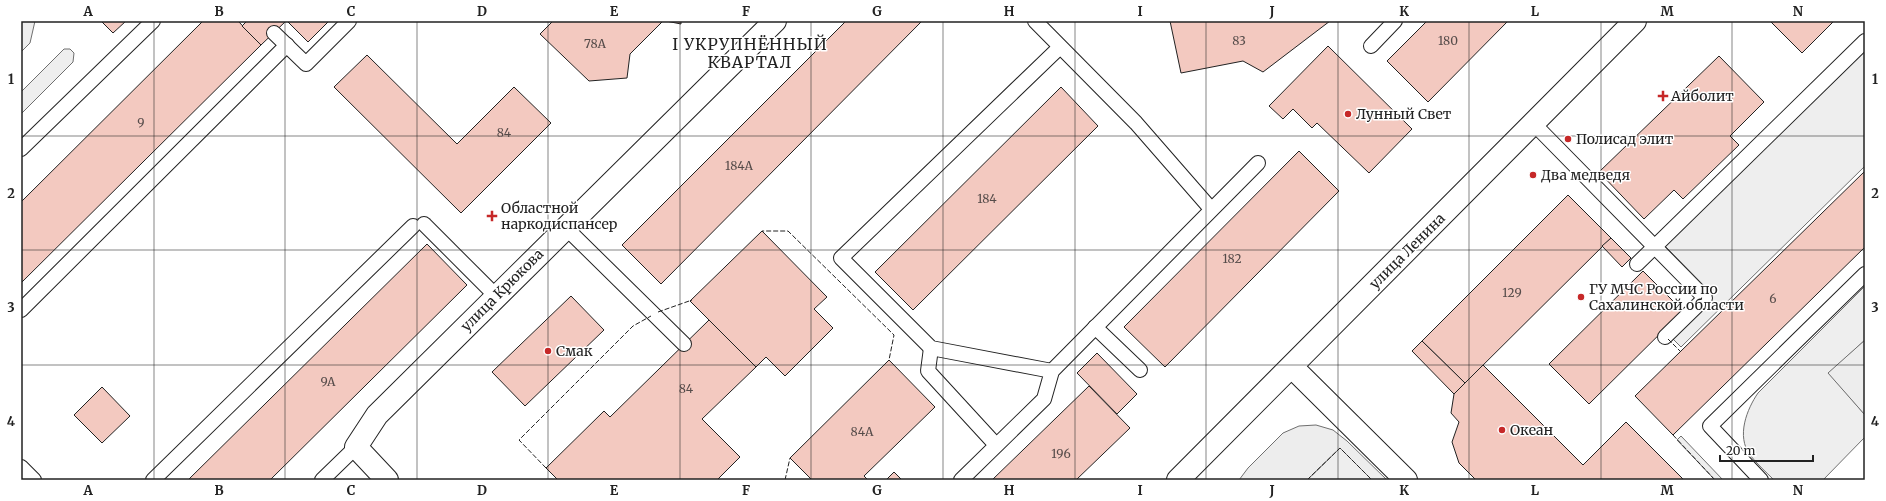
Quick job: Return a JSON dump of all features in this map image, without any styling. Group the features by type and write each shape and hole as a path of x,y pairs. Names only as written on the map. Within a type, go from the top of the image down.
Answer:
{"street":[{"name":"улица Крюкова","path":"356,448 377,415 776,21"},
{"name":"улица Ленина","path":"1178,480 1635,21"},
{"path":"1292,367 1406,480"},
{"path":"356,448 387,480"}],"lane":[{"path":"21,149 153,21"},
{"path":"274,33 306,64 349,21"},
{"path":"1035,21 1136,124 1211,210"},
{"path":"1371,46 1395,21"},
{"path":"1637,264 1865,41"},
{"path":"21,310 286,46"},
{"path":"1052,371 931,348 841,258 1060,46"},
{"path":"1534,123 1705,298 1665,337"},
{"path":"961,480 1044,399 1052,371 1258,163"},
{"path":"153,480 419,225 496,296"},
{"path":"566,228 684,344"},
{"path":"1761,480 1710,426 1865,274"},
{"path":"1095,327 1140,370"},
{"path":"931,348 928,371 996,445"},
{"path":"322,480 356,448"},
{"path":"21,467 34,480"}],"shaded area":[{"path":"21,21 35,21 30,43 21,52"},
{"path":"64,49 70,49 74,53 73,62 21,114 21,92"},
{"path":"1865,51 1865,166 1681,347 1671,337 1713,295 1665,246"},
{"path":"1865,286 1865,340 1829,373 1865,415 1865,437 1823,480 1774,480 1750,455 1746,448 1743,431 1750,407 1758,393"},
{"path":"1865,340 1865,415 1828,373"},
{"path":"1316,425 1333,430 1347,441 1387,480 1372,480 1340,448 1307,480 1239,480 1248,468 1283,433 1299,426"},
{"path":"1681,436 1723,480 1715,480 1677,440"},
{"path":"1340,448 1372,480 1307,480"}],"building":[{"path":"101,21 126,21 113,33"},
{"path":"203,21 238,21 261,45 21,283 21,202"},
{"path":"247,21 286,21 261,45 242,26"},
{"path":"287,21 329,21 308,42"},
{"path":"553,21 663,21 630,54 627,78 589,81 540,34"},
{"path":"666,21 681,21 681,24"},
{"path":"846,21 922,21 661,284 622,245"},
{"path":"1170,21 1330,21 1263,72 1243,61 1181,73"},
{"path":"1427,21 1508,21 1428,102 1387,61"},
{"path":"1770,21 1834,21 1802,53"},
{"name":"Лунный Свет","path":"1328,46 1412,129 1369,173 1317,123 1312,128 1293,109 1283,119 1269,106"},
{"path":"367,55 457,144 514,87 551,123 461,213 334,87"},
{"path":"1719,56 1764,102 1730,136 1739,145 1683,199 1674,190 1644,219 1599,172"},
{"path":"1061,87 1098,126 913,310 875,272"},
{"path":"1299,151 1339,191 1165,367 1124,327"},
{"path":"1865,171 1865,247 1673,435 1635,396"},
{"path":"1568,195 1611,238 1465,383 1422,341"},
{"path":"762,231 827,297 814,309 833,328 785,376 766,357 756,367 690,301"},
{"path":"1611,238 1631,258 1622,267 1602,246"},
{"path":"427,244 467,285 270,480 188,480"},
{"path":"1643,271 1683,311 1589,404 1549,364"},
{"name":"Смак","path":"571,296 604,330 525,406 492,372"},
{"path":"709,320 756,367 702,419 740,457 717,480 558,480 546,468 604,411 610,417"},
{"path":"1422,341 1465,383 1454,394 1412,351"},
{"path":"1097,353 1137,394 1117,414 1077,373"},
{"path":"889,360 935,407 864,476 868,480 812,480 790,458"},
{"name":"Океан","path":"1483,365 1583,465 1626,422 1684,480 1476,480 1459,463 1452,442 1459,422 1451,413 1454,394"},
{"path":"1089,386 1130,428 1076,480 992,480"},
{"path":"102,387 130,416 102,443 74,415"},
{"path":"894,472 902,480 886,480"}],"fence":[{"path":"760,233 762,231 788,231 894,335 889,360"},
{"path":"658,312 692,300"},
{"path":"546,468 519,440 633,326 651,316"},
{"path":"1668,339 1680,351"},
{"path":"1673,435 1715,480"},
{"path":"1307,480 1340,448 1372,480"},
{"path":"785,480 790,458"}],"place":[{"name":"Айболит","path":"1663,96"},
{"name":"Лунный Свет","path":"1348,114"},
{"name":"Полисад элит","path":"1568,139"},
{"name":"Два медведя","path":"1533,175"},
{"name":"Областной наркодиспансер","path":"492,216"},
{"name":"ГУ МЧС России по Сахалинской области","path":"1581,297"},
{"name":"Смак","path":"548,351"},
{"name":"Океан","path":"1502,430"}],"district":[{"name":"I УКРУПНЁННЫЙ КВАРТАЛ","path":"750,53"}]}
